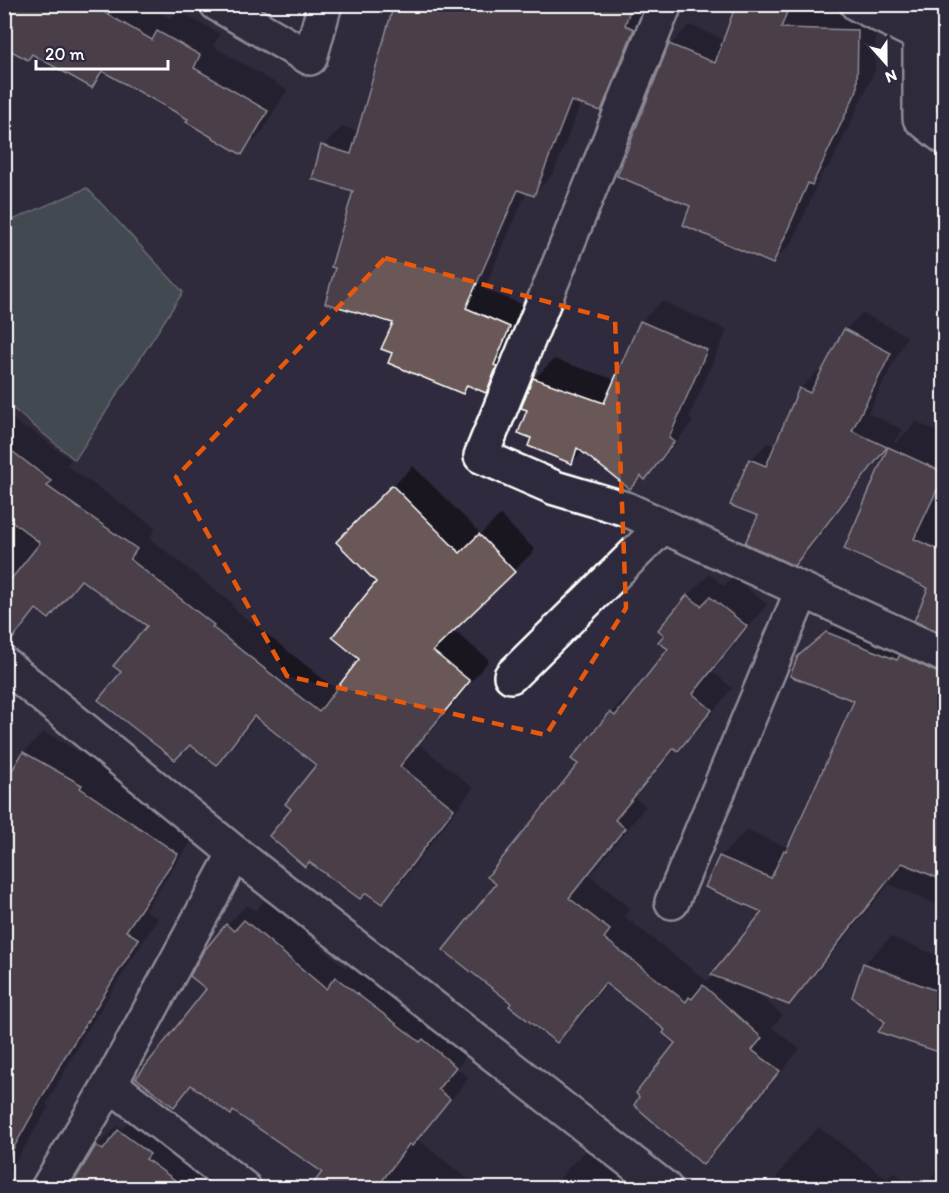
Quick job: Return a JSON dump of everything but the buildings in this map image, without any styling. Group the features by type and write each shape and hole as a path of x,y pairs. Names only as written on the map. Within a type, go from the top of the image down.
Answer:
{"street":[{"path":"217,4 310,58 325,4"},
{"path":"665,4 481,456 555,488 626,509 945,655"},
{"path":"857,4 923,20 920,118 945,137"},
{"path":"511,676 663,526"},
{"path":"672,902 802,591"},
{"path":"4,664 235,853 664,1188"},
{"path":"48,1188 110,1084 235,853"},
{"path":"110,1084 244,1188"}],"highlighted area":[{"path":"385,258 615,320 626,608 546,735 287,676 176,477"}],"green space":[{"path":"87,188 183,292 75,460 5,402 4,219 8,222"}]}
